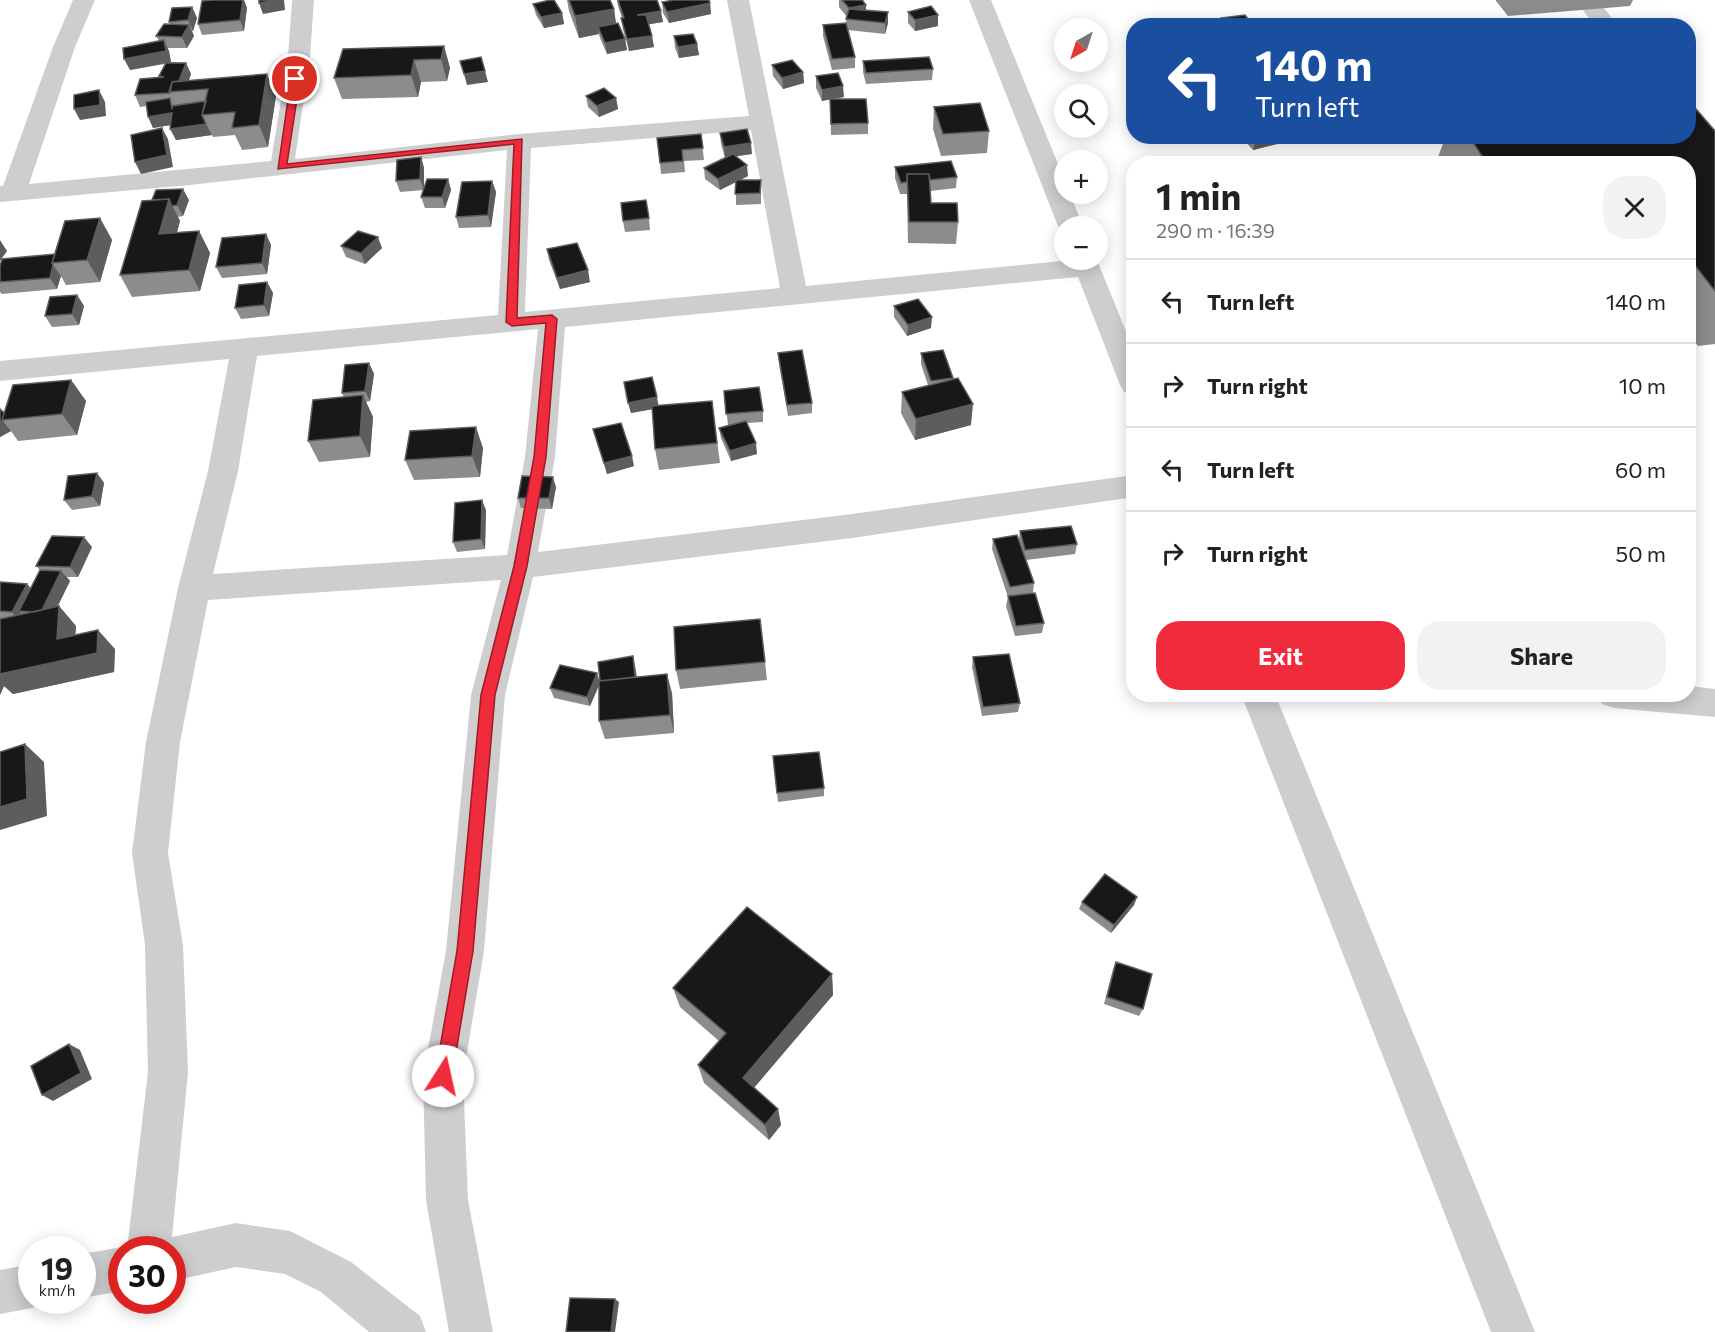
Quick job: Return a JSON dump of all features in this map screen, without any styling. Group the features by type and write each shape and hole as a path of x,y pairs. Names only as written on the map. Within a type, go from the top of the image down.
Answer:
{"street":[{"path":"84,0 6,194 652,128 761,122"},
{"path":"282,167 299,57 303,0"},
{"path":"738,0 795,297"},
{"path":"980,0 1067,216"},
{"path":"512,322 519,141"},
{"path":"0,371 795,297 1054,268"},
{"path":"1088,270 1126,365"},
{"path":"471,1332 447,1200 443,1076 465,951 488,695 520,566 540,457 552,319"},
{"path":"150,1236 168,1072 164,945 150,853 163,742 194,588 223,471 245,347"},
{"path":"194,588 520,566 852,526 1126,487"},
{"path":"1696,701 1715,703"},
{"path":"1261,702 1513,1332"},
{"path":"186,1256 236,1245 290,1254 336,1276 404,1332"},
{"path":"0,1292 18,1289"}],"building":[{"path":"243,0 240,20 198,24 202,1"},
{"path":"259,0 277,0 259,3"},
{"path":"554,0 562,13 541,17 533,4"},
{"path":"569,0 610,0 614,9 575,16"},
{"path":"618,0 657,0 661,11 637,15 646,15 652,36 627,39"},
{"path":"709,0 710,3 667,12 662,2"},
{"path":"842,0 862,0 866,5 849,8"},
{"path":"931,6 938,15 915,20 908,12"},
{"path":"192,7 188,20 169,22 172,8"},
{"path":"849,9 888,12 885,23 846,19"},
{"path":"1245,15 1247,18 1221,18"},
{"path":"618,23 625,39 605,43 598,27"},
{"path":"846,23 855,57 832,59 823,25"},
{"path":"164,24 189,25 182,37 156,36"},
{"path":"693,34 697,44 678,47 674,36"},
{"path":"164,40 166,51 124,59 123,48"},
{"path":"444,46 441,59 414,60 411,75 334,78 343,49"},
{"path":"481,57 485,71 464,74 460,61"},
{"path":"929,57 933,69 866,73 863,61"},
{"path":"792,60 803,72 782,78 772,65"},
{"path":"166,63 186,63 179,81 172,82 170,93 135,95 140,79 164,77 159,76"},
{"path":"838,73 843,86 822,90 816,76"},
{"path":"267,74 259,125 232,128 235,112 202,115 208,89 169,92 172,82"},
{"path":"604,88 616,98 597,106 586,96"},
{"path":"99,90 100,105 74,109 74,95"},
{"path":"170,98 172,109 172,106 206,101 202,115 206,124 170,129 172,113 148,117 146,102"},
{"path":"830,99 866,99 868,123 831,124"},
{"path":"980,103 989,131 943,134 934,107"},
{"path":"1696,109 1715,131 1715,291 1696,267 1696,156 1482,156 1474,144 1696,144"},
{"path":"162,128 167,155 135,162 131,135"},
{"path":"747,129 751,143 724,147 720,133"},
{"path":"701,134 703,148 682,150 683,161 660,163 657,138"},
{"path":"733,154 747,165 718,179 704,168"},
{"path":"421,157 420,179 396,181 397,160"},
{"path":"951,161 957,177 930,180 929,174 907,174 907,182 901,183 895,167"},
{"path":"907,174 929,174 931,203 957,203 958,222 909,222"},
{"path":"427,179 448,179 442,197 421,197"},
{"path":"736,180 761,180 760,193 735,194"},
{"path":"492,181 488,215 456,217 462,182"},
{"path":"183,189 177,205 172,206 169,199 152,200 156,190"},
{"path":"169,199 159,234 199,231 189,270 120,275 142,201"},
{"path":"646,200 649,218 623,221 621,203"},
{"path":"100,218 87,260 52,263 65,221"},
{"path":"358,231 378,237 361,253 341,246"},
{"path":"266,234 262,263 216,267 222,238"},
{"path":"577,243 588,270 557,278 547,249"},
{"path":"55,254 50,278 0,282 2,259"},
{"path":"267,282 264,305 235,308 239,285"},
{"path":"77,295 72,314 45,316 50,297"},
{"path":"918,299 932,317 908,325 894,306"},
{"path":"802,350 812,403 787,405 778,353"},
{"path":"943,350 953,378 931,381 921,353"},
{"path":"369,363 365,391 342,393 345,365"},
{"path":"652,377 657,397 628,403 624,382"},
{"path":"958,378 973,404 916,419 902,392"},
{"path":"71,380 62,414 2,420 13,385"},
{"path":"759,387 763,411 726,414 724,391"},
{"path":"363,395 360,436 308,441 313,400"},
{"path":"712,401 717,443 655,449 652,406"},
{"path":"0,409 4,413 2,420 4,420 0,422"},
{"path":"746,421 756,443 730,451 719,428"},
{"path":"621,423 632,456 604,463 593,429"},
{"path":"476,427 472,456 405,460 410,431"},
{"path":"97,473 92,496 64,500 68,476"},
{"path":"522,476 553,477 549,498 518,498"},
{"path":"482,500 481,539 453,542 455,503"},
{"path":"1071,526 1077,544 1025,550 1020,531"},
{"path":"1017,535 1034,583 1010,587 993,539"},
{"path":"52,536 84,537 70,567 36,566"},
{"path":"40,570 61,571 42,610 19,611"},
{"path":"0,582 27,584 12,612 0,611"},
{"path":"1035,593 1044,623 1016,626 1008,596"},
{"path":"59,606 57,639 98,630 97,653 0,674 0,619"},
{"path":"760,619 765,662 676,670 674,627"},
{"path":"1009,654 1020,703 983,707 973,657"},
{"path":"633,656 635,677 600,681 598,662"},
{"path":"560,665 597,673 587,697 550,688"},
{"path":"667,674 670,715 599,721 599,681"},
{"path":"25,744 27,799 0,807 0,752"},
{"path":"819,752 824,788 777,793 773,756"},
{"path":"1105,874 1137,897 1114,925 1082,902"},
{"path":"747,907 832,974 743,1078 778,1109 765,1125 698,1065 726,1033 673,988"},
{"path":"1116,962 1152,974 1143,1009 1107,997"},
{"path":"69,1044 81,1073 42,1095 31,1066"},
{"path":"570,1298 615,1299 611,1332 566,1332"}],"route":[{"path":"295,79 282,167 363,160 519,141 512,322 552,319 540,457 520,566 488,695 465,951 443,1076"}]}
